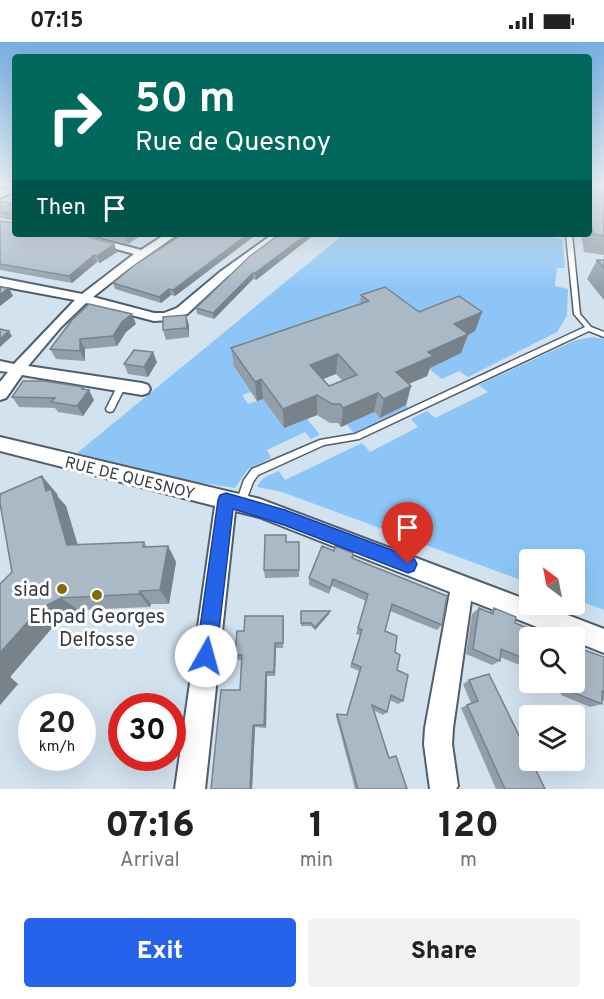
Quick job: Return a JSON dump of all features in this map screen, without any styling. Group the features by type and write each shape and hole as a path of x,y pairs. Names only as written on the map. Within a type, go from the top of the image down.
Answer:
{"street":[{"path":"80,237 141,253"},
{"path":"0,394 46,333 82,298 141,253 168,237"},
{"path":"0,282 82,298 154,317 171,316 182,311 224,274 276,237"},
{"path":"0,366 142,389"},
{"name":"RUE DE QUESNOY","path":"0,444 285,517 604,641"},
{"path":"190,789 233,502"},
{"path":"443,786 438,744 439,728 462,587"}],"lane":[{"path":"569,237 577,314 589,328 604,335"},
{"path":"233,502 255,472 323,442 356,437 589,328"},
{"path":"110,409 121,387"}],"shaded area":[{"path":"340,237 554,237 562,239 565,268 557,268 555,286 568,289 567,316 557,332 468,377 459,371 442,379 428,368 234,368 251,392 242,395 248,404 263,399 284,428 297,423 305,416 320,435 311,439 305,432 267,450 271,458 248,469 235,488 176,479 77,453"},
{"path":"592,337 604,339 604,610 585,603 585,549 519,549 519,579 282,492 257,487 264,479 279,471 285,480 362,443 370,452 418,427 411,419 427,411 435,418 488,392 479,385 576,340"},
{"path":"406,405 409,409 355,434 347,425 374,412 380,418"}],"building":[{"path":"592,220 604,220 604,236 593,234"},
{"path":"0,221 12,223 12,237 88,237 114,244 97,256 94,255 69,276 0,264"},
{"path":"178,237 244,237 173,290 169,289 159,297 113,283 136,264"},
{"path":"276,237 303,237 253,273 213,313 196,308 250,256"},
{"path":"597,260 604,260 604,268"},
{"path":"0,287 9,288 0,295"},
{"path":"385,287 419,312 459,296 482,312 454,324 468,334 428,352 433,356 396,372 411,386 384,399 378,393 343,408 340,404 332,404 317,395 283,409 261,379 255,382 231,348 369,301 361,295","holes":["338,354 357,375 329,386 310,365"]},
{"path":"89,304 132,314 122,322 113,336 80,339 80,351 50,349 72,320"},
{"path":"186,315 187,328 163,330 163,317"},
{"path":"0,329 9,331 0,339"},
{"path":"134,350 153,352 144,367 124,364"},
{"path":"23,381 44,381 89,390 77,406 51,402 55,398 12,397"},
{"name":"Ehpad Georges Delfosse","path":"42,476 46,491 51,489 67,545 144,542 143,547 168,546 160,590 140,591 139,594 61,598 39,609 0,653 0,584 12,572 0,494"},
{"path":"265,535 286,535 286,542 299,542 299,570 264,570"},
{"path":"322,546 334,551 335,546 353,553 352,558 447,596 442,625 392,604 385,631 397,636 395,652 400,655 397,670 408,675 403,701 391,695 387,712 372,705 389,758 396,756 407,789 358,789 337,714 347,715 361,667 352,663 362,630 358,628 368,594 333,579 330,588 309,578"},
{"path":"479,608 493,614 494,608 516,617 515,623 525,627 519,627 519,656 501,649 500,661 473,649"},
{"path":"301,611 330,611 315,627 311,623 301,623"},
{"path":"245,616 283,616 283,643 275,643 274,672 266,672 264,725 253,725 250,789 211,789 221,690 240,690 242,655 235,655 237,631 244,631"},
{"path":"585,650 604,657 602,704 574,693 585,693"},
{"path":"489,674 519,735 519,771 536,771 545,789 505,789 467,705 478,701 469,680"}],"place":[{"name":"siad","path":"62,589"},
{"name":"Ehpad Georges Delfosse","path":"97,595"}],"route":[{"path":"206,656 226,500 260,508 408,564"}]}
